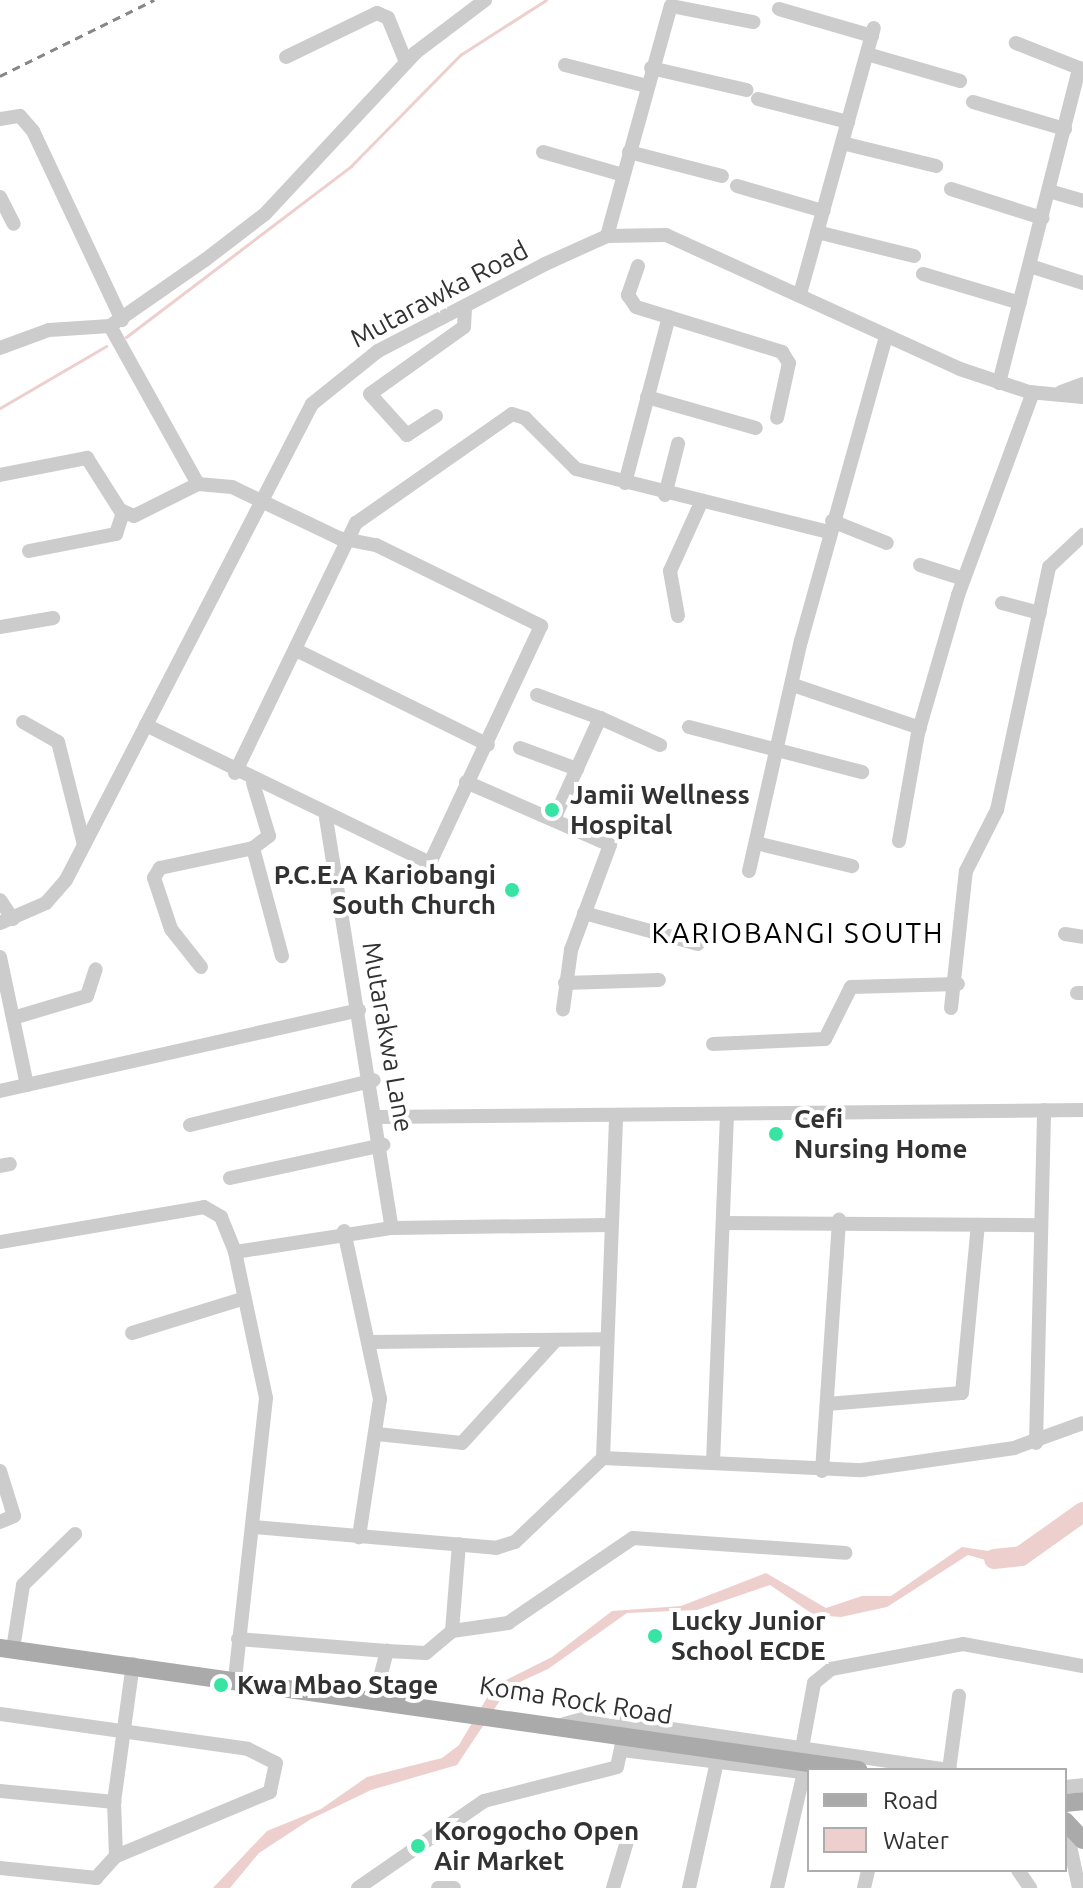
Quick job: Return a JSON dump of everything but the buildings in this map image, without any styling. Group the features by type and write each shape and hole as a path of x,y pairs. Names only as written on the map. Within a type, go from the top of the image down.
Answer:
{"main road":[{"name":"Koma Rock Road","path":"7,1648 519,1717 564,1724 623,1742 841,1768"},
{"path":"1067,1825 1083,1840"}],"street":[{"path":"0,348 49,330 116,323 265,214 406,62 485,0"},
{"path":"607,236 651,68 671,6 753,22"},
{"path":"779,9 873,32 800,294"},
{"path":"286,57 377,13 388,18 406,62"},
{"path":"999,383 1049,191 1072,124 1079,68 1016,43"},
{"path":"867,54 960,81"},
{"path":"565,65 647,86"},
{"path":"651,68 848,122"},
{"path":"973,102 1072,124"},
{"path":"0,119 20,116 33,131 116,323 198,484"},
{"path":"842,143 936,166"},
{"path":"543,152 623,175"},
{"path":"629,152 722,176"},
{"path":"737,186 823,211"},
{"path":"951,189 1042,218"},
{"path":"1049,191 1083,201"},
{"path":"0,197 14,224"},
{"name":"Mutarawka Road","path":"6,921 61,889 297,422 325,391 378,351 607,236 648,232 687,240 886,336 999,383 1033,392 1061,392 1083,397"},
{"path":"817,232 914,256"},
{"path":"638,266 629,301 669,317 782,352 789,363 777,418"},
{"path":"1030,266 1083,283"},
{"path":"923,274 1020,303"},
{"path":"436,416 407,435 370,394 464,327 465,306"},
{"path":"625,483 669,317"},
{"path":"749,871 781,751 830,526 886,336"},
{"path":"1061,392 1083,384"},
{"path":"899,841 920,728 964,579 1033,392"},
{"path":"647,397 756,428"},
{"path":"235,773 350,542 356,523 512,414 525,418 567,465 700,505 830,526 887,543"},
{"path":"665,495 678,444"},
{"path":"0,475 87,458 123,513 134,516 198,484 232,487 257,502 350,542 376,545 541,626 488,745 466,782 430,863 253,783 146,725"},
{"path":"678,616 670,571 700,505"},
{"path":"29,551 116,534 123,513"},
{"path":"951,1008 958,984 966,871 997,810 1052,560 1083,535"},
{"path":"920,565 964,579"},
{"path":"1002,603 1040,613"},
{"path":"0,627 53,618"},
{"path":"296,650 488,745"},
{"path":"793,685 920,728"},
{"path":"537,695 600,718 660,745"},
{"path":"555,817 600,718"},
{"path":"23,722 58,742 84,845"},
{"path":"689,727 862,772"},
{"path":"520,748 577,769"},
{"path":"466,782 555,817 612,850 584,913 565,983 563,1009"},
{"path":"201,967 168,922 156,871 253,848 270,833 253,783"},
{"name":"Mutarakwa Lane","path":"326,818 374,1080 392,1228"},
{"path":"756,843 852,866"},
{"path":"253,848 282,956"},
{"path":"0,900 6,921"},
{"path":"584,913 698,944"},
{"path":"1065,934 1083,937"},
{"path":"0,957 27,1085"},
{"path":"13,1018 87,996 96,969"},
{"path":"565,983 659,980"},
{"path":"713,1044 825,1039 851,987 958,984"},
{"path":"0,1091 359,1010"},
{"path":"190,1125 374,1080"},
{"path":"1036,1443 1044,1110"},
{"path":"379,1117 1083,1110"},
{"path":"713,1463 727,1114"},
{"path":"253,1527 459,1544 515,1542 603,1458 605,1339 616,1116"},
{"path":"230,1178 383,1145"},
{"path":"0,1242 204,1207 221,1217 235,1252 266,1398 235,1679"},
{"path":"724,1223 839,1220 1039,1225"},
{"path":"822,1471 839,1220"},
{"path":"235,1252 344,1231 610,1225"},
{"path":"827,1404 962,1393 978,1225"},
{"path":"344,1231 372,1342 377,1434 359,1537"},
{"path":"132,1333 245,1298"},
{"path":"372,1342 605,1339"},
{"path":"377,1434 462,1443 556,1340"},
{"path":"603,1458 822,1471 1036,1443 1083,1423"},
{"path":"0,1471 14,1516 0,1522"},
{"path":"7,1648 23,1585 75,1534"},
{"path":"238,1639 426,1653 452,1631 508,1623 633,1538 845,1553"},
{"path":"452,1631 459,1544"},
{"path":"802,1748 814,1683 831,1669 963,1644 1083,1666"},
{"path":"375,1697 387,1651"},
{"path":"116,1856 114,1802 127,1729 133,1664"},
{"path":"949,1768 959,1696"},
{"path":"0,1714 127,1729 262,1753 278,1777 270,1792 236,1812 116,1856 96,1878 78,1882 0,1868"},
{"path":"564,1724 582,1716 936,1768"},
{"path":"358,1888 484,1801 614,1768 623,1742 717,1762 806,1772 777,1888"},
{"path":"689,1888 717,1762"},
{"path":"0,1791 114,1802"},
{"path":"1067,1832 1079,1888"},
{"path":"613,1888 628,1838"},
{"path":"438,1888 454,1888"}],"water":[{"path":"962,1547 1021,1556 1003,1565 968,1555 887,1607 841,1617 814,1615 770,1585 697,1610 627,1613 548,1669 509,1687 457,1765 371,1790 311,1819 259,1853 230,1888 213,1888 267,1831 321,1809 367,1777 442,1758 459,1745 494,1686 552,1657 612,1611 681,1606 766,1573 826,1608 862,1596 891,1596"}],"waterway":[{"path":"126,337 351,166 460,55 546,0"},
{"path":"0,408 106,346"},
{"path":"994,1559 1021,1556 1083,1512"}],"railway":[{"path":"0,76 154,0"}],"place":[{"name":"Jamii Wellness Hospital","path":"552,810"},
{"name":"P.C.E.A Kariobangi South Church","path":"512,890"},
{"name":"Cefi Nursing Home","path":"776,1134"},
{"name":"Lucky Junior School ECDE","path":"655,1636"},
{"name":"Kwa Mbao Stage","path":"221,1685"},
{"name":"Korogocho Open Air Market","path":"418,1846"}],"district":[{"name":"KARIOBANGI SOUTH","path":"798,933"}]}
